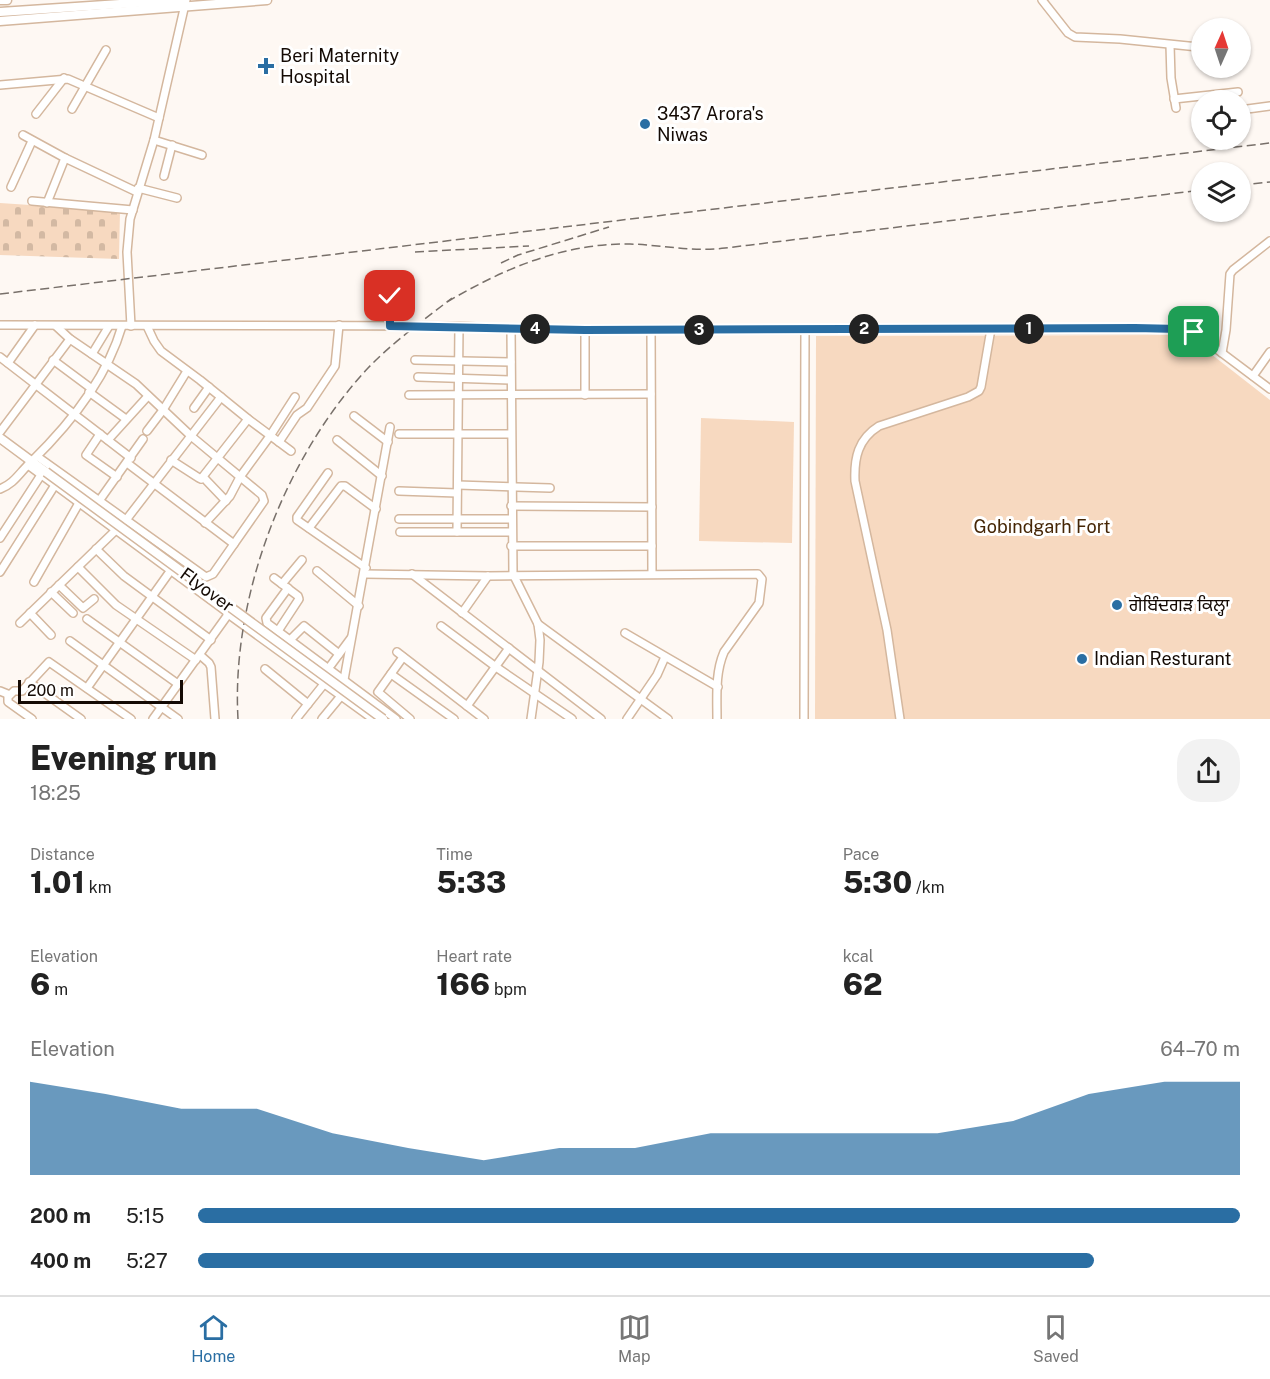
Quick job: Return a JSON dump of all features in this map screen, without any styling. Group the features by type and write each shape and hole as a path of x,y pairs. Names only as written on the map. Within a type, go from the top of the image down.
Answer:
{"main road":[{"path":"0,0 7,0"},
{"path":"0,12 267,0"},
{"path":"0,21 183,2"},
{"name":"Flyover","path":"0,438 32,461 44,474 383,719"}],"street":[{"path":"1042,0 1068,33 1075,37 1191,46"},
{"path":"131,326 127,252 133,210 154,140 183,2"},
{"path":"1170,45 1171,78 1176,108"},
{"path":"72,109 106,50"},
{"path":"0,85 63,78 159,118"},
{"path":"36,114 63,78"},
{"path":"1174,99 1191,99"},
{"path":"1251,109 1270,106"},
{"path":"23,135 65,158 138,190 177,198"},
{"path":"154,140 202,155"},
{"path":"10,187 32,141"},
{"path":"164,176 172,145"},
{"path":"47,203 65,158"},
{"path":"32,201 133,210"},
{"path":"1222,353 1230,274 1270,241"},
{"path":"389,277 390,326"},
{"path":"0,325 459,326 585,330 1179,329 1194,332 1270,389"},
{"path":"36,325 3,362 74,413 108,440 152,484 234,544"},
{"path":"279,442 297,415 307,408 335,366 339,325"},
{"path":"32,461 99,501 203,576 208,577 213,574 264,501 262,495 191,436 132,380 70,339 56,326"},
{"path":"92,354 110,326"},
{"path":"0,489 13,483 48,447 74,413 108,365 122,326"},
{"path":"147,326 157,346 291,451"},
{"path":"457,532 459,326"},
{"path":"511,329 510,434 513,574 538,624 540,651 531,719"},
{"path":"651,329 652,573"},
{"path":"804,719 805,329"},
{"path":"900,719 887,630 855,481 856,453 867,435 879,426 968,398 979,391 983,380 991,329"},
{"path":"585,330 585,395"},
{"path":"0,432 70,339"},
{"path":"1252,376 1270,352"},
{"path":"53,360 126,419"},
{"path":"416,360 511,362"},
{"path":"147,431 187,371"},
{"path":"418,377 510,380"},
{"path":"194,408 209,387"},
{"path":"409,395 651,394"},
{"path":"108,440 148,396"},
{"path":"126,519 221,397"},
{"path":"206,523 226,501 295,397"},
{"path":"354,416 388,442"},
{"path":"201,479 248,419"},
{"path":"323,719 341,696 354,635 390,427"},
{"path":"100,434 86,455 117,477"},
{"path":"399,434 510,434"},
{"path":"99,501 143,439"},
{"path":"337,440 382,476"},
{"path":"171,460 201,479 205,479 226,501"},
{"path":"328,473 297,517 299,522 365,571 488,576 513,574 755,574 762,578 759,603 720,661 717,719"},
{"path":"0,538 44,474 55,486 117,529 228,614 373,719"},
{"path":"309,528 339,487 343,485 376,509"},
{"path":"0,572 55,486"},
{"path":"399,491 550,488"},
{"path":"34,582 79,503"},
{"path":"511,506 652,507"},
{"path":"399,519 511,519"},
{"path":"20,623 117,529"},
{"path":"400,532 511,532"},
{"path":"511,546 652,546"},
{"path":"96,549 124,576 211,640"},
{"path":"302,560 266,620 396,719"},
{"path":"78,567 116,605 136,620 209,663 215,719"},
{"path":"87,688 171,570"},
{"path":"317,571 359,606"},
{"path":"412,574 601,719"},
{"path":"193,586 203,576"},
{"path":"462,613 488,576"},
{"path":"274,578 298,596 299,602 278,631"},
{"path":"59,585 83,608 94,599"},
{"path":"51,592 73,613"},
{"path":"30,613 51,634"},
{"path":"153,719 228,614"},
{"path":"87,619 178,684"},
{"path":"538,624 668,719"},
{"path":"290,640 304,626 339,654"},
{"path":"441,627 572,719"},
{"path":"625,633 718,687"},
{"path":"331,664 354,635"},
{"path":"70,640 178,719"},
{"path":"467,706 509,648"},
{"path":"410,719 378,692 391,674 400,655 484,719"},
{"path":"627,719 657,675 665,657"},
{"path":"32,719 22,716 2,693 22,691 49,662 131,719"},
{"path":"265,669 308,704"},
{"path":"391,674 454,719"},
{"path":"29,682 81,719"},
{"path":"296,719 324,684"}],"green space":[{"path":"0,203 120,211 119,259 0,255"},
{"name":"Gobindgarh Fort","path":"1172,335 1202,347 1270,400 1270,719 815,719 816,336"},
{"path":"701,418 794,422 792,543 699,541"}],"railway":[{"path":"0,294 1270,143"},
{"path":"1251,184 1270,182"},
{"path":"447,302 490,279 534,260 581,248 630,244 689,249 725,248 1191,191"},
{"path":"501,263 518,255 609,227"},
{"path":"415,252 529,246"},
{"path":"238,719 238,673 244,625 254,578 269,531 289,486 312,443 338,404 368,368 398,340 452,298"}],"place":[{"name":"Beri Maternity Hospital","path":"266,66"},
{"name":"3437 Arora's Niwas","path":"645,124"},
{"name":"ਗੋਬਿੰਦਗੜ ਕਿਲ੍ਹਾ","path":"1117,605"},
{"name":"Indian Resturant","path":"1082,659"}],"route":[{"path":"390,296 390,326 585,330 1135,328 1179,329 1194,332"}]}
